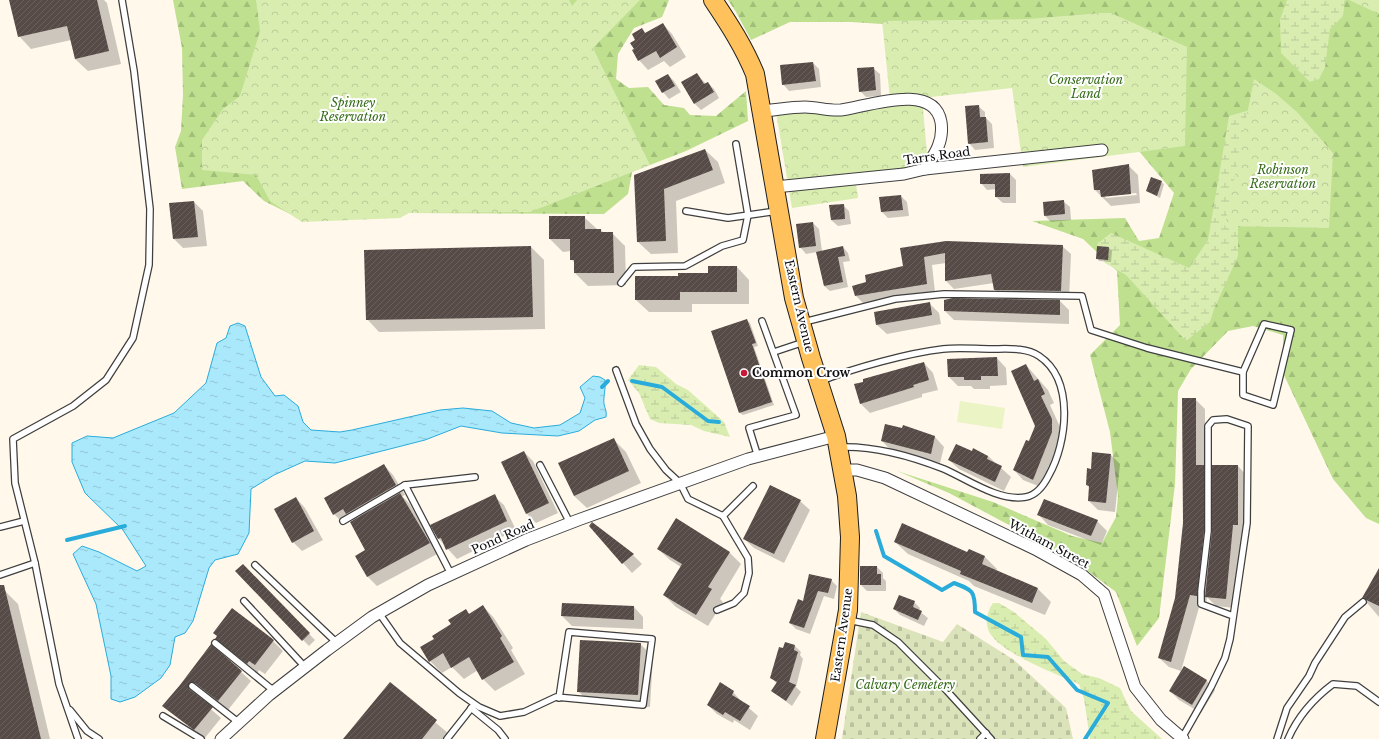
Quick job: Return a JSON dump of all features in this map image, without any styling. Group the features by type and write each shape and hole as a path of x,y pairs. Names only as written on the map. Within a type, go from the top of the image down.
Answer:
{"main road":[{"name":"Eastern Avenue","path":"713,0 737,35 755,74 776,187 794,298 838,441 843,470 850,537 850,570 846,619 825,739"}],"street":[{"path":"762,111 806,107 840,110 904,99 919,101 933,106 940,116 942,128 941,142 925,169"},
{"name":"Tarrs Road","path":"776,187 904,174 925,169 1102,150"},
{"name":"Pond Road","path":"221,739 274,691 337,643 379,613 451,574 570,522 680,483 758,457 838,441"},
{"name":"Witham Street","path":"843,470 857,470 885,478 1035,549 1082,575 1104,594 1135,687 1161,720 1183,739"}],"lane":[{"path":"78,739 59,684 34,563 15,484 13,439 73,406 106,380 133,338 149,265 150,210 134,71 122,0"},
{"path":"621,283 634,267 685,266 722,246 743,240 748,215 736,144"},
{"path":"686,211 728,218 779,210"},
{"path":"801,322 895,299 944,294 1082,296 1091,330 1147,348 1242,372"},
{"path":"758,457 749,428 796,415 762,321"},
{"path":"1264,324 1291,330 1273,405 1243,395 1242,372 1264,324"},
{"path":"774,352 806,341"},
{"path":"819,382 870,365 944,349 1015,349 1038,356 1051,368 1058,380 1062,393 1065,415 1064,431 1054,466 1045,482 1035,494 1025,497 1008,496 982,488 944,469 904,456 838,441"},
{"path":"616,370 636,424 650,449 666,470 680,483 688,499 723,516 748,558 749,573 744,593 734,603 717,610"},
{"path":"1183,739 1212,686 1225,658 1233,616 1247,523 1248,426 1227,419 1213,420 1208,426 1208,531 1201,591 1201,604 1233,616"},
{"path":"540,465 570,522"},
{"path":"343,521 405,485 475,477"},
{"path":"405,485 451,574"},
{"path":"723,516 753,486"},
{"path":"0,527 24,521"},
{"path":"0,575 34,563"},
{"path":"255,565 337,643"},
{"path":"244,601 305,667"},
{"path":"1276,739 1287,708 1315,663 1345,617 1363,602"},
{"path":"379,613 400,643 473,706 498,730 505,739"},
{"path":"846,619 873,625 898,642 947,691 991,739"},
{"path":"473,706 500,716 524,712 556,697 558,698 643,705 652,639 569,632 558,698"},
{"path":"215,643 274,691"},
{"path":"1288,739 1300,715 1323,691 1333,684 1357,686 1379,702"},
{"path":"192,686 238,722"},
{"path":"67,706 87,731 99,739"},
{"path":"447,739 473,706"},
{"path":"163,716 201,739"},
{"path":"980,739 986,734"}],"green space":[{"name":"Spinney Reservation","path":"173,0 669,0 662,17 634,28 618,54 616,79 629,88 648,87 664,105 684,108 690,115 716,116 746,91 748,121 686,151 632,172 628,194 604,214 409,213 300,219 264,201 243,181 182,189 175,147 181,131 183,95 182,48"},
{"name":"Spinney Reservation","path":"256,0 569,0 572,6 577,0 640,0 593,48 650,165 530,212 409,213 400,218 302,222 270,201 256,175 202,170 202,140 223,109 240,96 260,31"},
{"path":"728,0 1379,0 1379,524 1366,518 1333,479 1283,373 1283,335 1253,326 1228,331 1191,369 1178,391 1175,484 1159,618 1137,646 1116,592 1069,557 949,493 897,471 993,502 1072,536 1102,543 1116,517 1118,496 1110,432 1090,355 1120,325 1117,271 1083,239 1032,221 1125,218 1139,241 1159,238 1174,193 1113,120 913,26 851,22 790,22 751,40"},
{"path":"1287,0 1345,0 1343,16 1330,29 1325,67 1319,79 1310,82 1281,53 1280,20"},
{"path":"1349,0 1379,0 1379,14"},
{"name":"Conservation Land","path":"1111,13 1187,47 1185,146 1023,167 1012,88 922,98 929,175 856,184 858,198 792,208 776,112 890,99 882,21 1028,19"},
{"name":"Robinson Reservation","path":"1254,79 1275,93 1297,112 1333,153 1329,228 1225,226"},
{"path":"1250,110 1238,221 1238,256 1214,309 1210,322 1186,341 1126,275 1105,263 1097,244 1111,233 1189,268 1208,240 1229,116"},
{"path":"639,365 656,367 676,384 688,390 724,422 730,437 704,431 691,425 659,423 650,419 639,393 628,380"},
{"path":"960,401 1005,408 1002,429 957,422"},
{"path":"993,603 999,603 1014,612 1046,639 1064,661 1082,674 1099,678 1120,688 1131,711 1162,739 1090,739 1084,699 1079,684 1028,661 1002,646 993,637 988,629 988,612"},
{"name":"Calvary Cemetery","path":"861,612 943,642 957,624 1014,660 1066,708 1073,739 842,739"}],"water":[{"path":"238,323 245,326 261,377 275,396 284,395 298,406 303,422 311,430 340,432 440,410 463,408 492,411 511,423 534,428 560,425 580,413 585,398 580,387 593,376 600,377 605,380 604,404 606,417 595,420 579,431 558,436 502,433 461,426 425,440 335,463 305,461 274,475 251,489 249,533 238,554 215,560 209,568 193,621 185,633 175,637 170,665 161,678 135,697 120,702 111,699 111,676 96,604 73,554 82,546 99,552 137,571 146,566 123,530 85,493 72,462 72,443 87,436 113,438 174,413 206,383 217,343 226,338 230,326"}],"building":[{"path":"9,0 97,0 109,51 75,59 67,26 18,37"},
{"path":"663,23 677,47 660,58 656,51 638,61 632,50 634,49 630,43 635,40 632,34 642,28 645,33"},
{"path":"813,62 816,81 782,85 780,65"},
{"path":"874,67 876,90 859,92 857,68"},
{"path":"697,73 704,84 708,82 714,92 694,104 681,82"},
{"path":"668,74 675,86 662,93 655,81"},
{"path":"979,105 980,117 986,117 988,142 968,144 965,106"},
{"path":"705,149 713,170 664,189 666,241 637,242 634,175"},
{"path":"1129,164 1131,194 1101,197 1100,190 1094,190 1092,170"},
{"path":"1010,173 1010,197 995,197 995,184 980,184 980,174"},
{"path":"1151,177 1162,181 1157,196 1146,191"},
{"path":"901,195 903,210 881,212 879,197"},
{"path":"1064,200 1065,214 1044,216 1043,202"},
{"path":"194,201 198,237 173,239 169,203"},
{"path":"844,204 845,219 831,220 829,205"},
{"path":"549,216 585,216 585,229 601,229 601,232 613,232 614,273 574,273 574,260 570,260 570,239 549,239"},
{"path":"813,222 816,246 799,248 796,224"},
{"path":"946,241 1063,245 1061,291 994,290 991,274 945,281 945,253 924,257 927,284 855,296 852,286 866,282 865,275 903,266 900,248"},
{"path":"531,246 533,317 366,320 364,250"},
{"path":"843,246 845,256 838,257 843,282 824,286 816,252"},
{"path":"1097,246 1109,247 1108,260 1096,259"},
{"path":"708,266 737,266 737,292 680,292 680,300 635,300 635,276 678,276 678,273 708,273"},
{"path":"953,298 1060,300 1060,315 944,311 944,300"},
{"path":"930,302 932,315 876,325 874,312"},
{"name":"Common Crow","path":"747,319 756,343 752,344 772,402 739,413 711,331"},
{"path":"997,357 998,376 981,376 981,380 964,380 964,377 948,377 947,359"},
{"path":"924,362 929,380 913,385 914,387 860,404 854,384 863,382 863,379"},
{"path":"1026,364 1034,381 1038,379 1045,394 1041,396 1052,419 1052,432 1033,480 1013,470 1026,440 1029,441 1035,426 1011,371"},
{"path":"1182,398 1196,398 1196,465 1204,465 1204,531 1197,596 1190,595 1171,662 1158,658 1175,598 1183,523"},
{"path":"885,424 902,428 903,425 935,436 931,454 881,441"},
{"path":"614,438 629,471 574,496 558,463"},
{"path":"956,444 972,451 973,448 988,456 987,459 1002,466 995,482 948,460"},
{"path":"524,451 549,503 526,514 501,462"},
{"path":"1092,452 1111,454 1106,503 1088,501 1089,486 1086,485 1087,468 1091,469"},
{"path":"384,464 396,485 346,514 343,509 333,515 324,498"},
{"path":"1212,465 1238,465 1238,525 1233,525 1226,599 1205,597 1212,531"},
{"path":"770,485 801,500 774,554 743,539"},
{"path":"400,493 430,543 367,577 355,556 365,550 350,522"},
{"path":"495,494 507,521 446,550 441,538 438,539 430,525"},
{"path":"296,497 314,531 292,543 274,509"},
{"path":"1044,499 1098,520 1091,536 1037,515"},
{"path":"676,518 730,552 708,587 712,589 696,615 663,595 682,564 657,549"},
{"path":"592,522 634,554 622,564 589,526"},
{"path":"902,523 967,552 969,549 985,556 982,564 1038,588 1032,603 960,574 961,571 894,542"},
{"path":"243,564 310,633 302,641 235,571"},
{"path":"860,566 877,566 877,574 881,574 881,585 860,585"},
{"path":"1379,568 1379,606 1362,598"},
{"path":"809,574 832,579 828,593 818,591 804,628 789,623 798,599 803,601"},
{"path":"0,585 4,585 41,739 0,739"},
{"path":"899,595 915,601 913,607 922,611 918,620 893,609"},
{"path":"562,603 634,606 634,620 561,616"},
{"path":"483,605 502,636 500,638 514,662 482,680 469,657 451,668 443,653 429,662 420,647 434,639 432,636 451,624 448,620 466,609 469,614"},
{"path":"232,608 274,640 255,665 249,661 247,664 215,639 217,636 213,633"},
{"path":"580,640 641,643 638,695 577,692"},
{"path":"785,642 795,645 794,650 798,652 789,682 796,685 786,701 771,691 777,682 770,678 779,647 783,648"},
{"path":"211,644 242,671 218,701 195,683 189,683 189,689 213,707 194,730 162,706"},
{"path":"1184,666 1207,680 1192,705 1169,691"},
{"path":"390,682 437,720 422,739 343,739"},
{"path":"720,682 734,691 732,695 750,706 740,721 725,712 723,715 707,705"}],"waterway":[{"path":"602,387 608,381"},
{"path":"632,381 662,387 708,421 719,422"},
{"path":"67,540 125,526"},
{"path":"876,531 884,556 942,590 954,583 969,590 973,595 975,612 1021,637 1023,655 1048,657 1077,690 1108,703 1085,739"}],"place":[{"name":"Common Crow","path":"744,373"}]}
